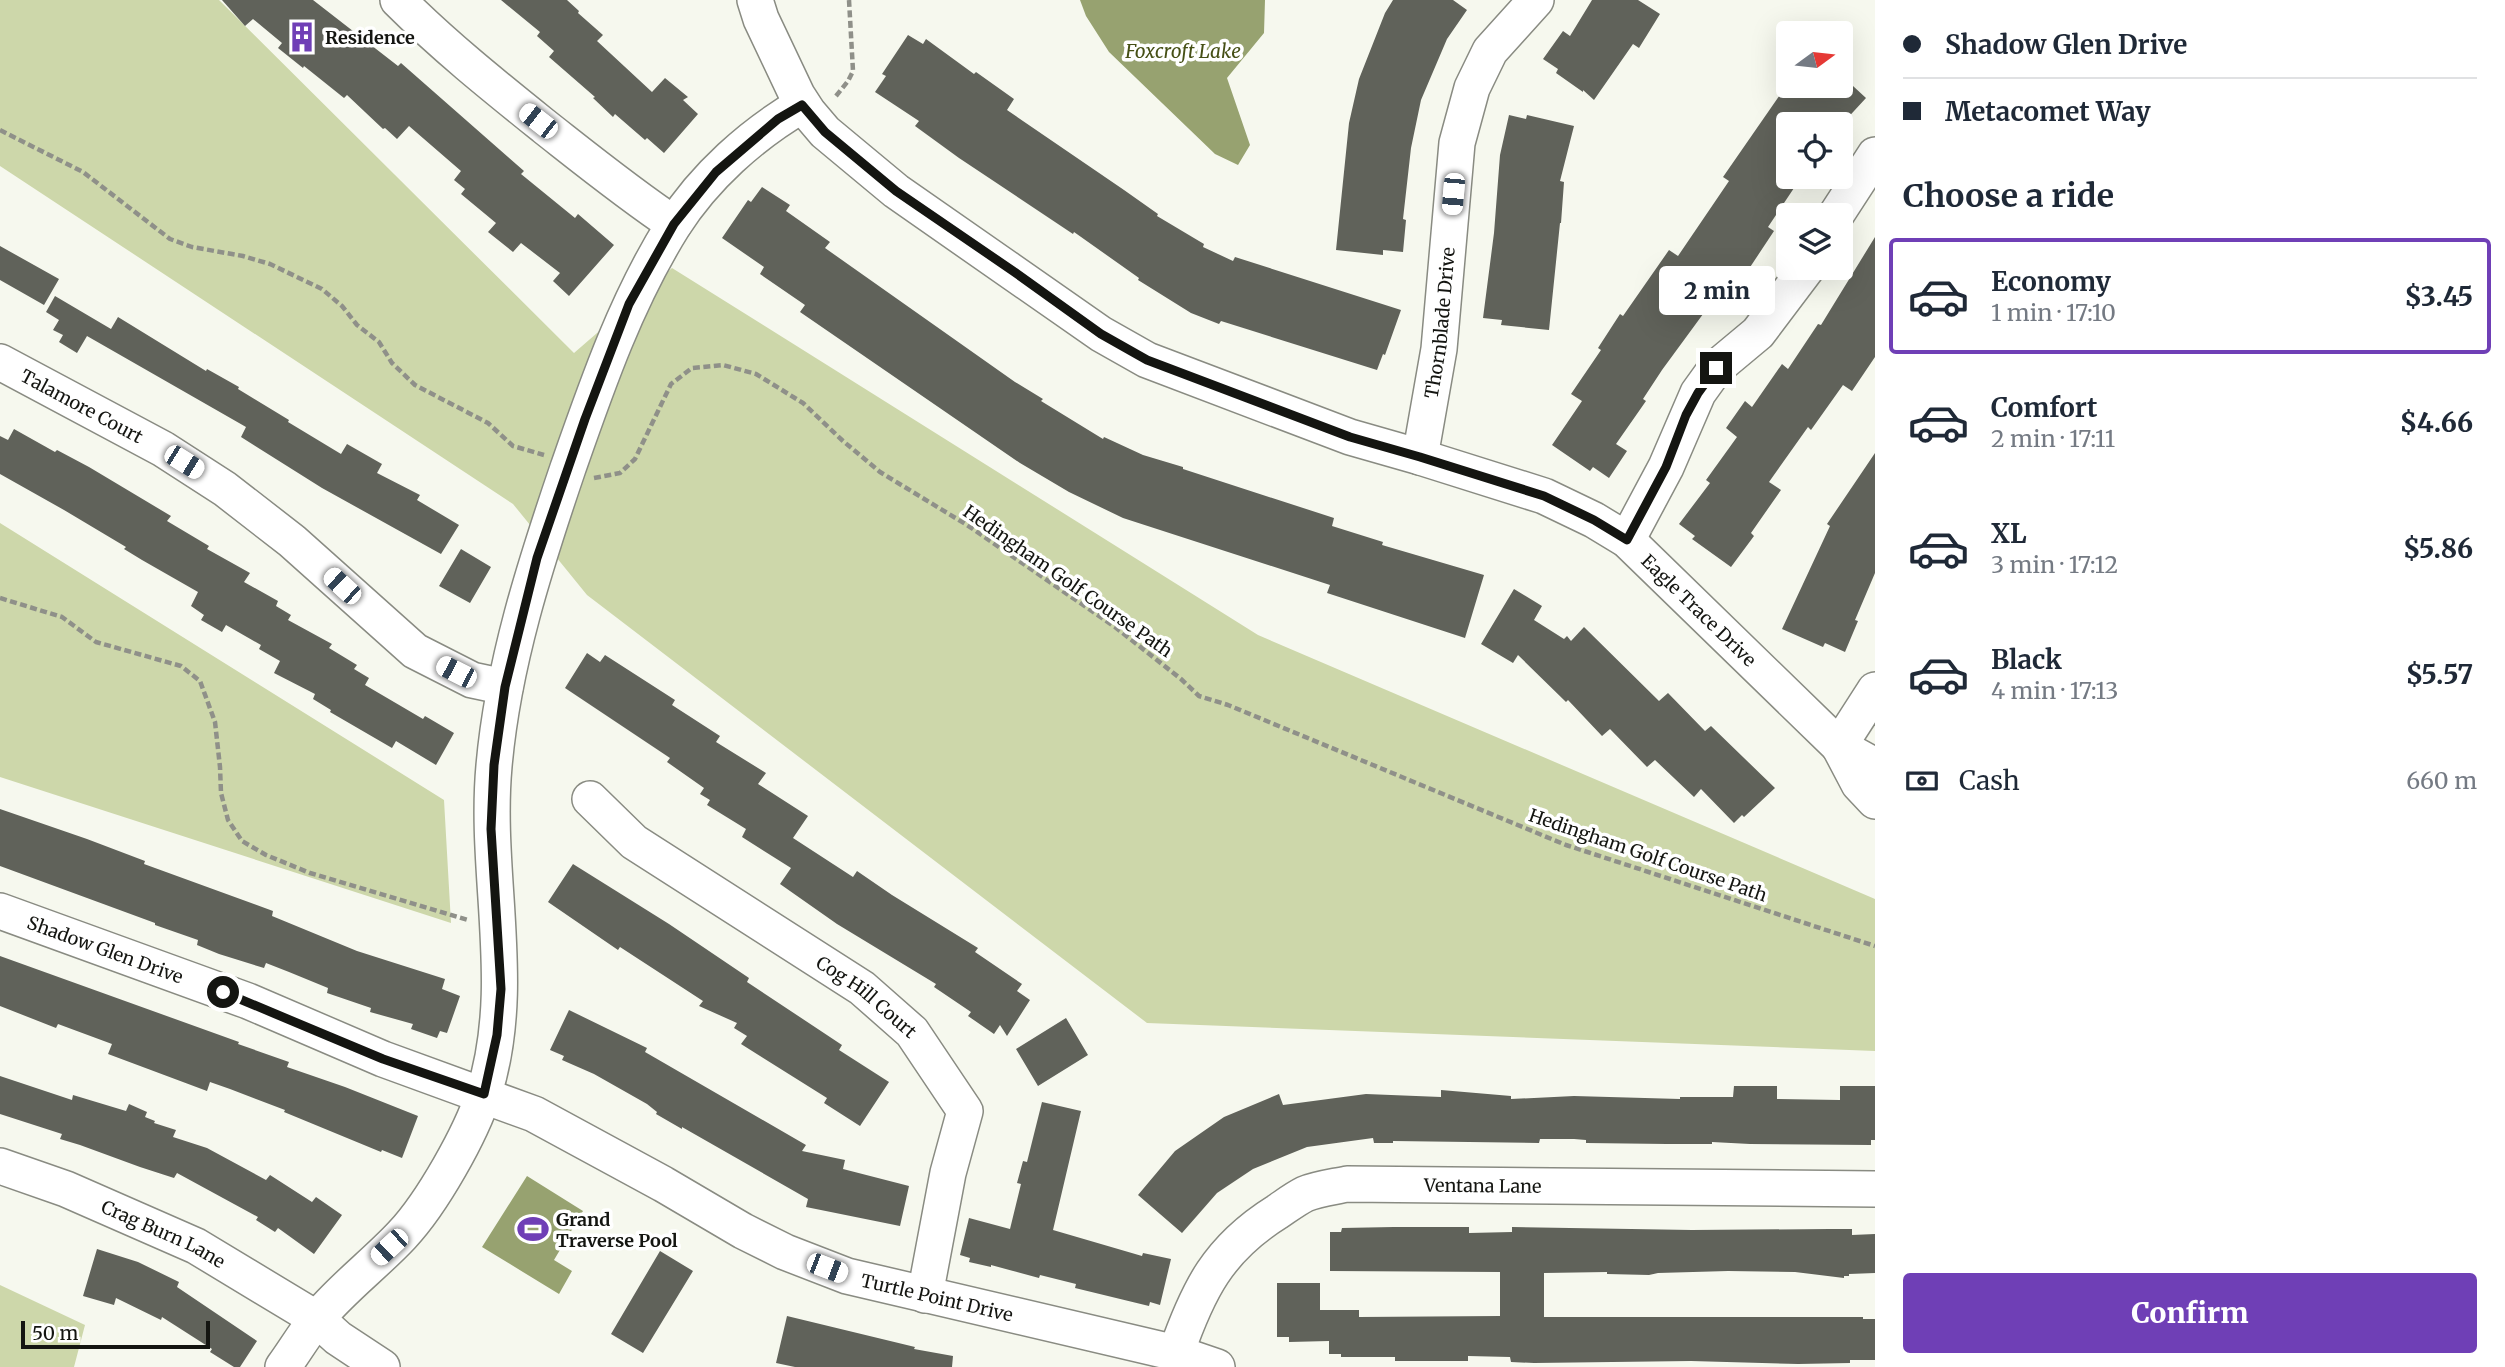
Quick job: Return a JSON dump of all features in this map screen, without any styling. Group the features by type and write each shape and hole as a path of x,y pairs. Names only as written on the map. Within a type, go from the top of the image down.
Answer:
{"street":[{"path":"398,0 430,32 519,106 632,196 674,224"},
{"name":"Eagle Trace Drive","path":"755,0 761,19 802,105 825,132 896,191 1101,334 1147,360 1350,437 1544,496 1594,520 1627,540 1839,746 1875,766"},
{"name":"Thornblade Drive","path":"1420,457 1439,349 1457,143 1472,88 1490,51 1536,0"},
{"path":"283,1367 317,1319 403,1234 434,1192 459,1150 484,1094 497,1035 501,989 491,829 494,765 505,687 537,558 585,419 629,304 674,224 716,172 778,119 802,105"},
{"path":"1844,203 1875,155"},
{"path":"1627,540 1666,467 1686,415 1698,393 1716,368 1758,333 1798,280"},
{"name":"Talamore Court","path":"0,362 163,449 225,488 292,541 415,651 472,680 505,687"},
{"path":"1839,746 1875,690"},
{"name":"Eagle Trace Drive","path":"1839,746 1859,784 1875,801"},
{"name":"Cog Hill Court","path":"590,799 634,842 862,988 912,1032 965,1111 948,1172 925,1294"},
{"name":"Shadow Glen Drive","path":"0,911 248,1001 383,1059 484,1094"},
{"name":"Turtle Point Drive","path":"484,1094 534,1114 743,1231 785,1252 847,1276 1176,1353 1217,1367"},
{"name":"Crag Burn Lane","path":"0,1166 66,1189 196,1246 317,1319 338,1338 382,1367"},
{"name":"Ventana Lane","path":"1176,1353 1192,1309 1214,1268 1236,1242 1265,1219 1306,1194 1347,1184 1875,1189"}],"path":[{"path":"835,96 853,71 849,0"},
{"path":"0,130 83,172 170,239 192,247 270,264 322,289 342,306 357,325 379,342 392,363 415,385 488,423 513,446 544,456"},
{"name":"Hedingham Golf Course Path","path":"590,478 620,472 635,459 671,384 692,368 723,365 756,374 803,403 880,472 967,525 1115,627 1199,696 1252,715 1566,845 1875,946"},
{"path":"0,598 62,617 96,642 181,666 200,681 215,722 220,793 228,820 242,841 310,873 472,922"}],"shaded area":[{"path":"0,0 219,0 574,353 672,268 1258,635 1875,899 1875,1051 1147,1023 587,595 513,504 0,166"},
{"path":"0,523 444,800 451,923 0,777"},
{"path":"0,1285 85,1325 74,1367 0,1367"}],"water":[{"name":"Foxcroft Lake","path":"1080,0 1265,0 1264,33 1227,78 1250,145 1238,165 1215,154 1109,52 1086,16"},
{"name":"Grand Traverse Pool","path":"527,1176 583,1211 554,1260 572,1271 559,1294 482,1247"}],"building":[{"path":"222,0 313,0 398,66 401,63 524,171 521,174 575,218 578,214 614,245 569,296 553,281 560,273 521,243 513,252 488,232 496,223 461,194 465,189 454,180 461,171 409,126 397,139 347,95 344,98 278,48 282,43 253,19 245,26"},
{"path":"501,0 567,0 603,35 597,41 652,92 665,78 688,97 683,100 698,114 664,153 615,114 613,117 593,98 595,97 549,57 554,51 537,36 540,32"},
{"path":"1393,0 1453,0 1467,10 1447,39 1421,100 1411,148 1403,219 1406,220 1403,252 1383,250 1383,255 1336,250 1349,123 1359,79 1385,13"},
{"path":"1592,0 1638,0 1660,14 1639,48 1633,44 1594,100 1556,73 1558,69 1543,59 1563,31 1570,36"},
{"path":"908,35 923,44 926,39 1014,99 1007,110 1158,214 1157,216 1204,244 1203,247 1233,261 1235,257 1401,310 1377,370 1221,321 1219,324 1191,313 1138,280 1139,278 1074,232 1073,234 959,158 915,126 919,121 875,92 886,76 882,74"},
{"path":"1853,86 1866,98 1853,112 1776,112 1776,189 1793,189 1784,203 1776,203 1776,215 1768,227 1774,231 1727,302 1717,295 1662,370 1643,399 1646,401 1616,444 1627,451 1609,478 1593,467 1590,471 1552,445 1582,401 1571,394 1601,350 1598,348 1620,314 1623,316 1669,250 1678,256 1729,181 1723,177 1778,98 1853,98"},
{"path":"1509,115 1526,119 1527,115 1574,126 1560,181 1564,182 1561,223 1549,330 1501,325 1502,320 1483,318 1494,233 1500,155"},
{"path":"762,187 790,205 786,211 830,242 825,248 1043,399 1041,401 1103,439 1104,437 1183,469 1334,518 1332,526 1383,542 1382,545 1484,575 1465,638 1327,593 1330,585 1123,518 1069,492 1020,463 800,312 805,305 760,274 764,267 722,238 748,200 751,202"},
{"path":"1875,237 1875,357 1852,391 1843,385 1811,430 1808,427 1769,482 1781,490 1751,533 1754,536 1731,567 1692,539 1695,536 1679,524 1710,483 1706,480 1737,437 1726,428 1745,401 1752,407 1782,364 1788,369 1818,324 1821,325 1849,280 1853,280 1853,273"},
{"path":"0,246 59,279 44,305 0,280"},
{"path":"55,296 111,329 118,317 206,371 207,369 239,387 238,389 289,420 288,422 341,454 347,444 382,464 377,473 420,495 417,500 459,525 441,554 322,488 241,437 246,427 87,336 77,353 59,342 63,335 53,330 59,320 46,312"},
{"path":"14,429 89,467 171,516 167,521 209,546 207,549 250,573 244,582 278,601 276,606 291,615 288,620 332,644 329,648 357,665 354,669 369,678 365,685 423,719 425,716 454,733 436,765 396,741 392,748 330,712 331,710 313,699 315,694 274,673 280,661 259,649 261,645 226,625 222,632 201,620 204,615 191,606 198,592 0,474 0,436 8,440"},
{"path":"1875,453 1875,573 1845,652 1825,643 1823,647 1782,629 1830,526 1827,524"},
{"path":"461,549 491,567 470,603 439,586"},
{"path":"1514,589 1542,606 1534,620 1564,639 1567,636 1571,641 1584,627 1659,701 1668,693 1705,731 1711,726 1775,788 1734,823 1701,789 1694,797 1655,760 1647,767 1610,729 1602,736 1568,700 1566,702 1518,655 1513,663 1481,644"},
{"path":"587,653 600,662 605,655 675,700 672,705 720,736 716,742 766,773 758,784 808,816 793,838 853,877 857,871 978,948 975,952 1022,984 1017,991 1030,1000 1007,1036 1000,1025 994,1034 968,1016 971,1012 934,987 936,984 837,924 780,884 791,868 742,837 746,829 707,805 710,800 700,794 704,788 667,762 670,758 565,688"},
{"path":"0,809 87,839 145,861 144,864 273,911 272,916 357,951 445,979 442,989 460,996 447,1033 440,1031 437,1038 411,1029 413,1024 370,1012 371,1008 327,993 328,988 289,972 266,963 264,968 219,954 197,945 198,940 0,866"},
{"path":"573,864 749,978 747,982 842,1045 839,1050 889,1082 860,1126 824,1103 827,1098 741,1044 747,1036 734,1028 737,1023 699,1006 703,1001 620,947 618,950 548,902"},
{"path":"0,956 239,1042 238,1044 289,1062 287,1067 418,1116 402,1158 382,1150 381,1152 230,1089 210,1082 207,1091 108,1054 112,1044 58,1024 56,1028 0,1006"},
{"path":"569,1010 647,1048 645,1052 806,1145 802,1151 845,1160 843,1169 909,1186 900,1226 806,1207 808,1199 656,1114 647,1104 594,1074 562,1060 564,1056 550,1050"},
{"path":"1066,1018 1088,1055 1038,1086 1016,1049"},
{"path":"0,1076 72,1100 73,1095 126,1111 129,1104 147,1112 145,1117 155,1121 154,1123 176,1130 173,1137 207,1148 266,1180 270,1175 312,1202 316,1197 342,1215 314,1254 278,1228 275,1232 256,1220 258,1217 177,1173 174,1178 140,1167 60,1139 62,1134 0,1114"},
{"path":"1734,1086 1777,1086 1777,1099 1840,1100 1840,1086 1875,1086 1875,1140 1871,1140 1871,1145 1586,1143 1586,1140 1574,1139 1540,1139 1539,1143 1374,1143 1373,1138 1307,1147 1253,1169 1217,1193 1182,1233 1138,1195 1175,1151 1224,1117 1279,1094 1283,1105 1366,1094 1441,1097 1441,1090 1511,1096 1511,1099 1574,1096 1680,1099 1733,1097"},
{"path":"1042,1102 1081,1111 1053,1230 1142,1256 1143,1253 1171,1259 1160,1305 1150,1302 1149,1306 1075,1288 1076,1284 1040,1275 1039,1278 969,1262 970,1258 960,1255 969,1218 1010,1229 1021,1184 1017,1183 1023,1161 1027,1162"},
{"path":"1469,1227 1469,1233 1512,1232 1512,1227 1852,1229 1852,1235 1875,1234 1875,1273 1849,1274 1844,1278 1795,1272 1728,1271 1649,1275 1607,1272 1544,1273 1544,1317 1863,1317 1875,1319 1875,1360 1798,1364 1691,1361 1534,1363 1511,1362 1510,1357 1468,1356 1468,1361 1395,1361 1395,1357 1341,1357 1341,1354 1329,1354 1329,1341 1289,1342 1289,1337 1277,1337 1277,1283 1320,1283 1320,1310 1359,1310 1359,1317 1500,1316 1500,1272 1330,1271 1330,1232 1341,1232 1342,1228"},
{"path":"97,1249 138,1262 179,1282 177,1287 257,1341 240,1367 234,1367 210,1352 212,1349 162,1317 161,1320 116,1298 114,1305 83,1296"},
{"name":"Grand Traverse Pool","path":"660,1251 693,1271 643,1353 611,1334"},
{"path":"787,1316 915,1347 914,1349 953,1356 952,1367 795,1367 776,1363"}],"place":[{"name":"Residence","path":"302,37"},
{"name":"Grand Traverse Pool","path":"533,1229"}],"route":[{"path":"223,992 383,1059 484,1094 497,1035 501,989 491,829 494,765 505,687 537,558 585,419 629,304 674,224 716,172 778,119 802,105 825,132 896,191 1101,334 1147,360 1350,437 1544,496 1594,520 1627,540 1666,467 1686,415 1716,368"}]}
